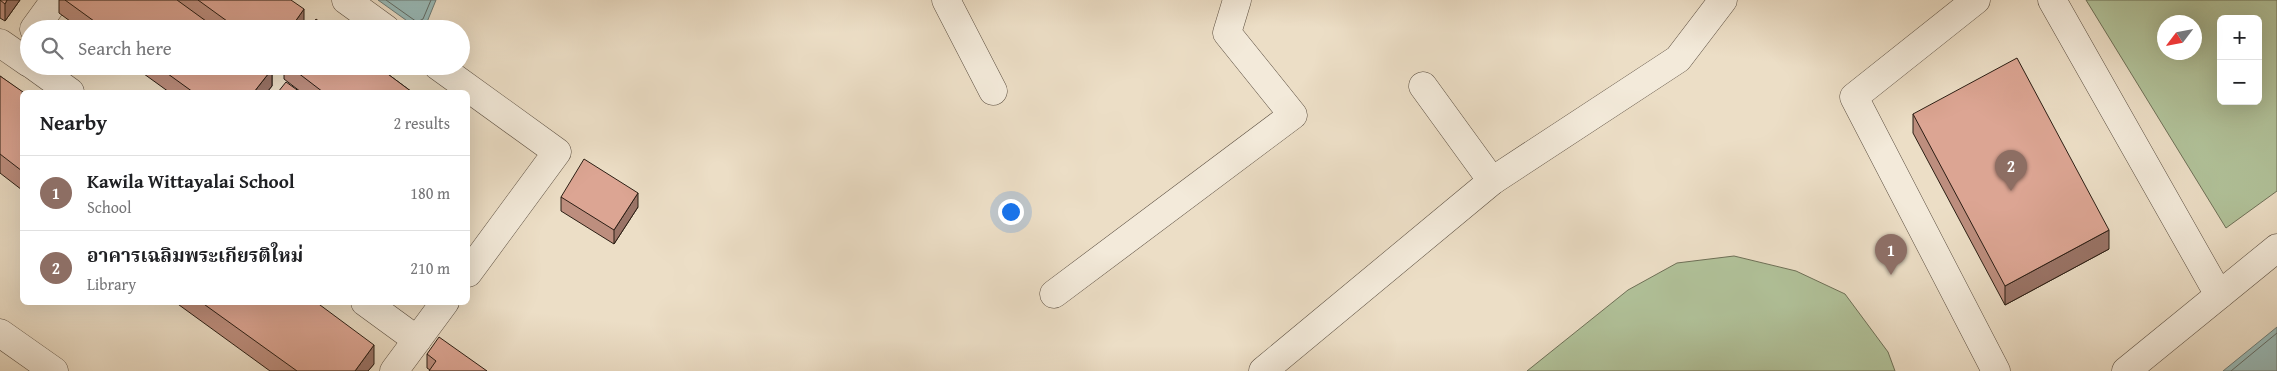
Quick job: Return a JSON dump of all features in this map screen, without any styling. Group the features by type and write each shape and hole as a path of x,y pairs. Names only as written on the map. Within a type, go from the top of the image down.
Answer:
{"street":[{"path":"41,20 55,0"},
{"path":"346,0 374,20"},
{"path":"946,0 994,91"},
{"path":"1054,294 1294,115 1227,32 1237,0"},
{"path":"1263,371 1492,181 1678,59 1723,0"},
{"path":"1976,0 1854,97 1996,371"},
{"path":"2052,0 2219,296"},
{"path":"49,75 68,90"},
{"path":"451,75 558,152 470,270"},
{"path":"1423,86 1492,181"},
{"path":"2126,371 2277,248"},
{"path":"369,305 417,340"},
{"path":"394,371 444,305"},
{"path":"0,333 54,371"}],"green space":[{"path":"2086,0 2277,0 2277,191 2226,228"},
{"path":"1734,256 1796,271 1845,294 1888,352 1895,371 1527,371 1628,290 1677,263"}],"water":[{"path":"378,0 436,0 428,20 406,20"},
{"path":"2277,327 2277,371 2223,371"}],"building":[{"path":"65,0 177,0 205,20 93,20"},
{"path":"198,0 291,0 304,9 296,20 226,20"},
{"path":"2017,58 2109,230 2005,286 1913,114"},
{"path":"169,75 267,75 256,90 190,90"},
{"path":"301,75 389,75 409,90 320,90"},
{"path":"0,76 20,90 20,169 0,154"},
{"path":"286,82 297,90 280,90"},
{"path":"584,159 638,193 614,230 561,197"},
{"path":"205,305 320,305 374,345 355,371 297,371"},
{"path":"439,337 487,371 429,371 436,361 427,354"}],"place":[{"name":"อาคารเฉลิมพระเกียรติใหม่","path":"2011,191"},
{"name":"Kawila Wittayalai School","path":"1891,275"}]}
